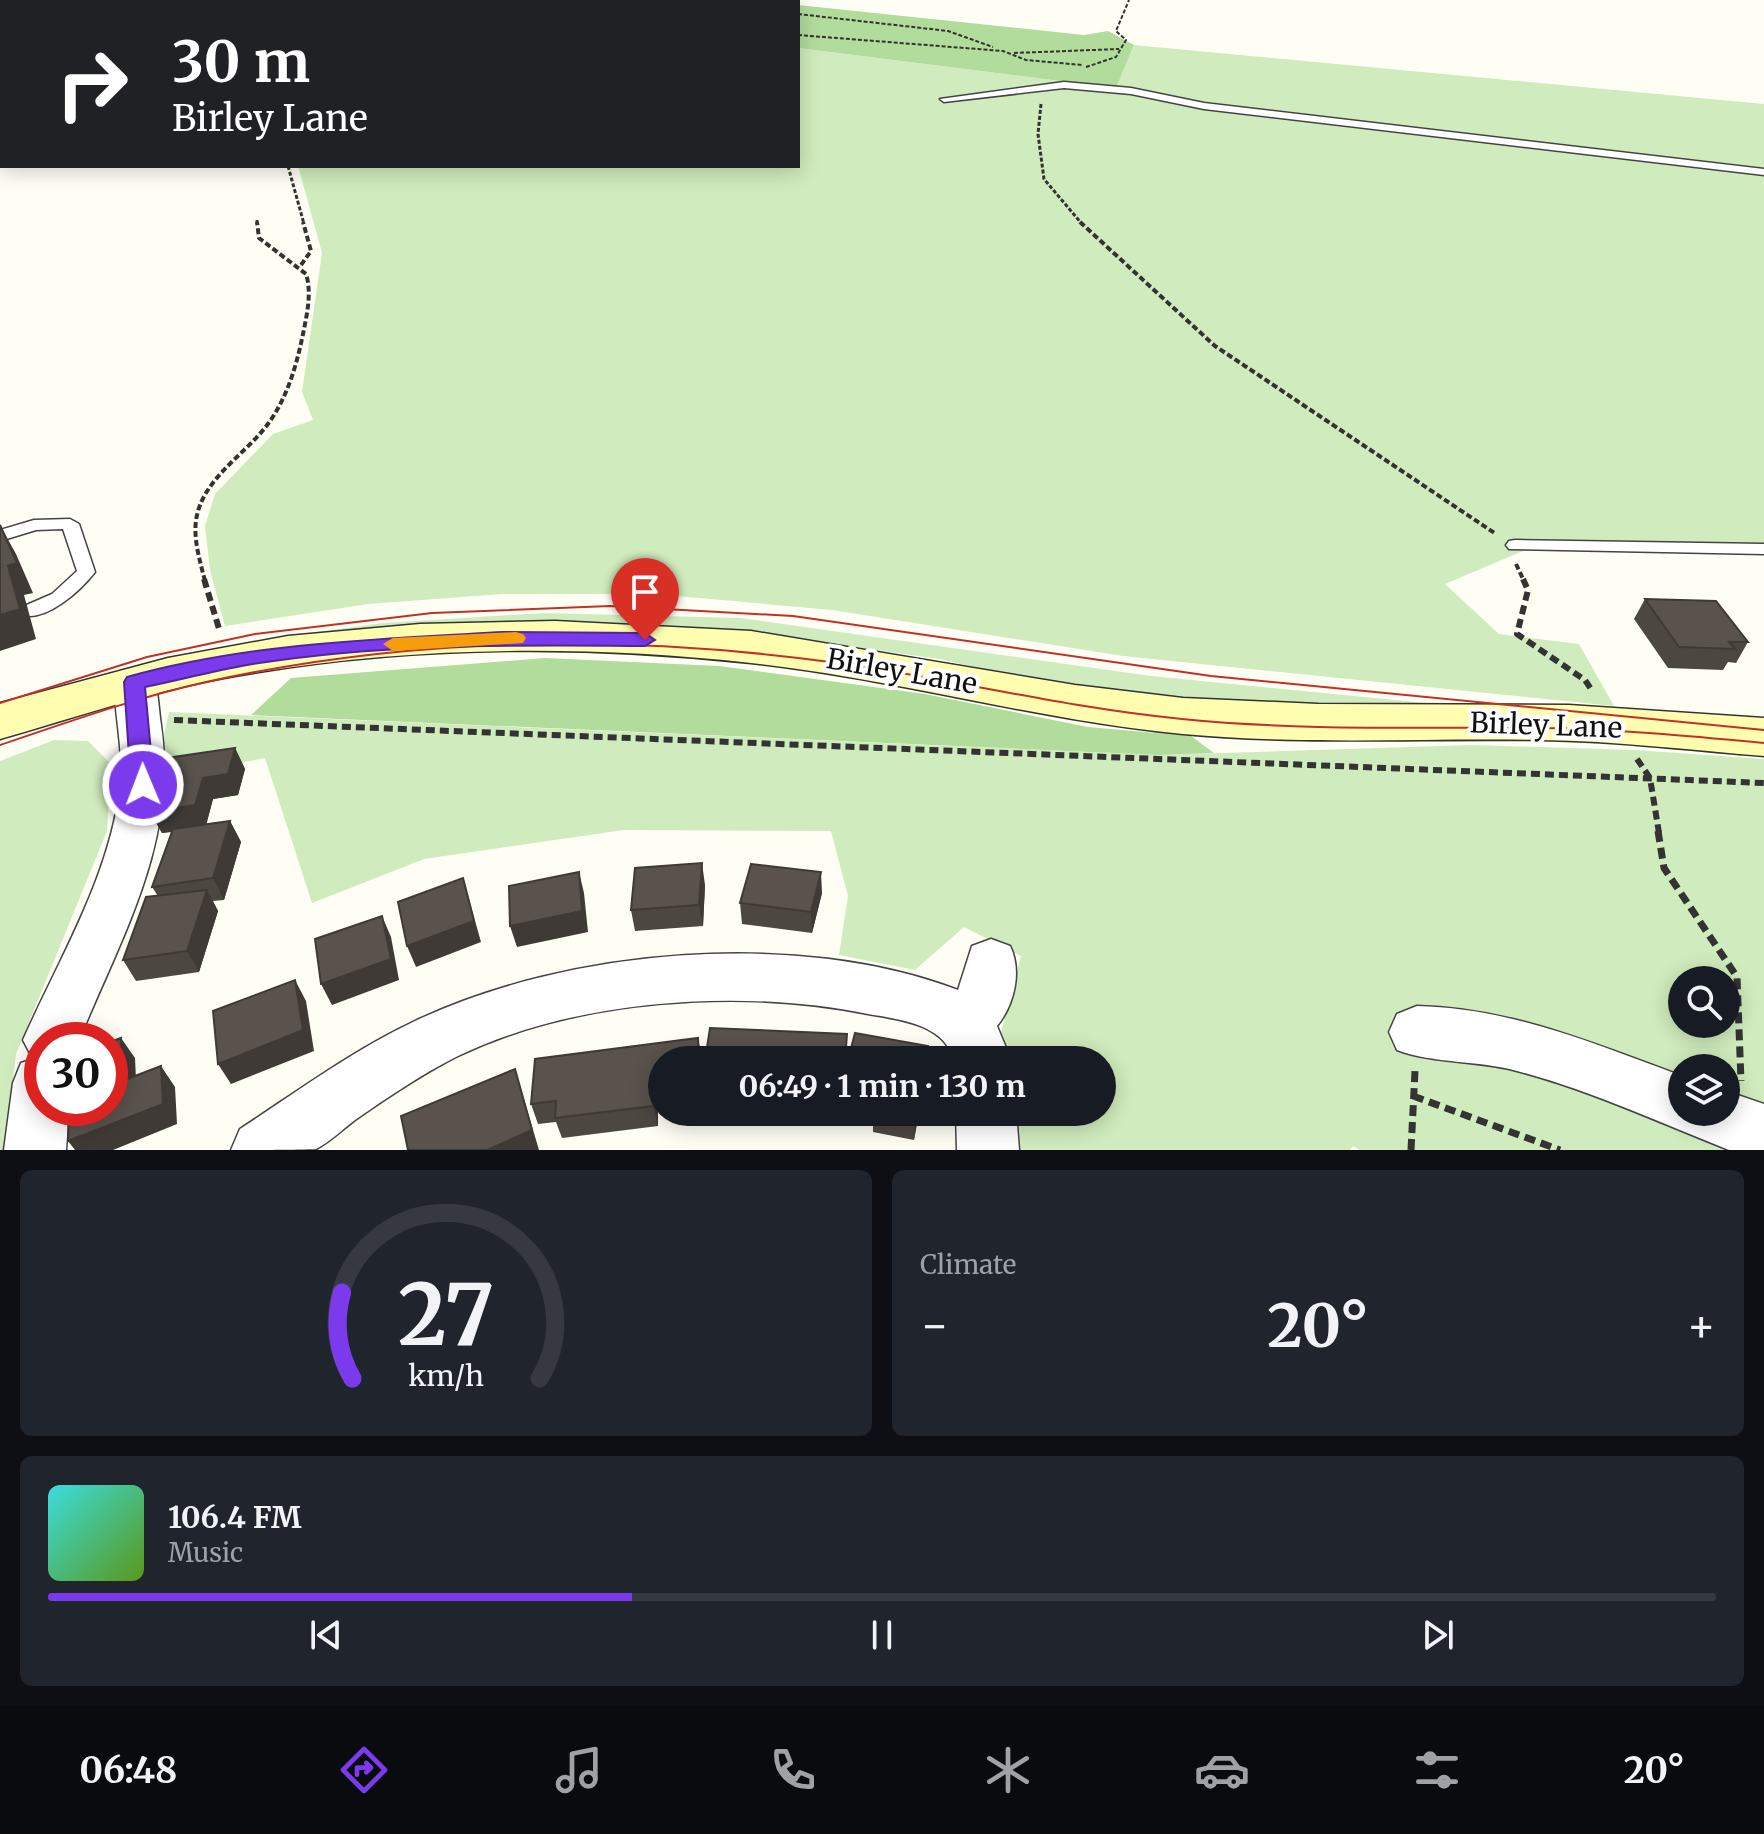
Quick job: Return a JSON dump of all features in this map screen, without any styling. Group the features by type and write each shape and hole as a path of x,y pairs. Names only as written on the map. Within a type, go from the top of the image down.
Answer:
{"street":[{"name":"Birley Lane","path":"0,732 23,715 148,701 220,663 369,646 460,640 630,639 752,648 837,659 1093,704 1180,715 1356,723 1546,722 1764,737"},
{"path":"58,1022 138,824 142,743 148,701"},
{"path":"973,1042 991,962"},
{"path":"262,1150 406,1054 462,1027 529,1003 590,989 644,983 798,983 906,998 940,1007 973,1042"},
{"path":"1417,1032 1457,1030 1498,1039 1668,1099"},
{"path":"35,1150 38,1126"},
{"path":"987,1126 988,1150"}],"lane":[{"path":"944,99 1048,87 1131,91 1204,106 1764,172"},
{"path":"0,536 34,525 70,524 86,572 59,598 29,611"},
{"path":"1515,545 1764,549"}],"path":[{"path":"1129,0 1116,31 1126,40 1116,57 1065,75 1048,87 1040,109 1040,170 1050,191 1090,234 1215,346 1483,527 1515,545 1515,561 1528,590 1517,634 1585,680 1598,700"},
{"path":"800,14 948,31 1026,60 1086,67"},
{"path":"800,35 1003,51"},
{"path":"1009,53 1120,48"},
{"path":"289,168 311,251 301,265"},
{"path":"220,663 222,640 201,569 196,517 205,495 265,428 295,375 311,290 309,275 301,265 259,238 257,218"},
{"path":"148,701 1764,783"},
{"path":"1629,748 1650,778 1664,868 1737,977 1738,1054"},
{"path":"1411,1150 1417,1032"},
{"path":"1413,1096 1560,1150"}],"green space":[{"path":"800,5 1084,35 1108,31 1134,45 1116,88 800,48"},
{"path":"1134,45 1764,104 1764,552 1523,551 1445,584 1499,634 1579,644 1614,706 1123,656 832,610 655,594 502,594 368,604 225,626 210,570 205,526 215,494 273,434 313,420 302,392 322,253 299,168 800,168 800,48 1116,88"},
{"path":"543,613 741,618 1151,676 1446,705 1322,707 1176,700 1065,687 939,659 774,635 258,648 266,639 383,623"},
{"path":"545,658 719,666 925,694 1088,727 1191,736 1214,753 1159,755 251,715 291,678"},
{"path":"169,712 1159,755 1471,745 1635,750 1764,759 1764,1150 1360,1150 1353,1146 1350,1150 1007,1150 1006,1126 1116,1126 1116,1046 1001,1046 1000,1036 1021,956 964,927 915,970 839,955 848,896 831,831 624,830 424,859 312,903 265,758 154,780"},
{"path":"54,740 88,741 111,764 107,831 29,1022 24,1022 24,1034 16,1054 4,1150 0,1150 0,761"}],"building":[{"path":"0,525 17,563 8,566 20,609 0,615"},
{"path":"1645,599 1716,601 1748,642 1729,642 1735,649 1679,647"},
{"path":"235,748 228,774 203,778 195,805 150,812 167,758"},
{"path":"230,821 213,878 152,887 173,829"},
{"path":"702,863 699,905 631,910 635,868"},
{"path":"751,864 821,872 811,912 740,903"},
{"path":"579,872 582,911 510,926 509,886"},
{"path":"463,878 474,921 407,946 398,902"},
{"path":"207,890 187,951 123,960 146,897"},
{"path":"382,916 391,959 321,984 315,939"},
{"path":"295,980 303,1030 218,1064 213,1011"},
{"path":"710,1028 847,1034 846,1046 707,1046"},
{"path":"855,1033 928,1046 852,1046"},
{"path":"698,1038 698,1046 648,1046 648,1107 555,1118 556,1101 531,1104 535,1059"},
{"path":"161,1066 163,1104 128,1118 128,1079"},
{"path":"515,1069 532,1130 487,1150 408,1150 401,1116"},
{"path":"68,1126 107,1126 68,1141"}],"tram line":[{"path":"0,703 147,657 255,634 432,613 610,606 793,616 1211,676 1764,730"},
{"path":"0,745 153,695 206,682 363,656 521,644 679,647 759,654 838,663 1095,708 1227,723 1597,730 1764,743"}],"slow traffic":[{"path":"393,644 516,638"}],"route":[{"path":"143,785 135,682 248,658 369,646 503,638 645,640"}]}
